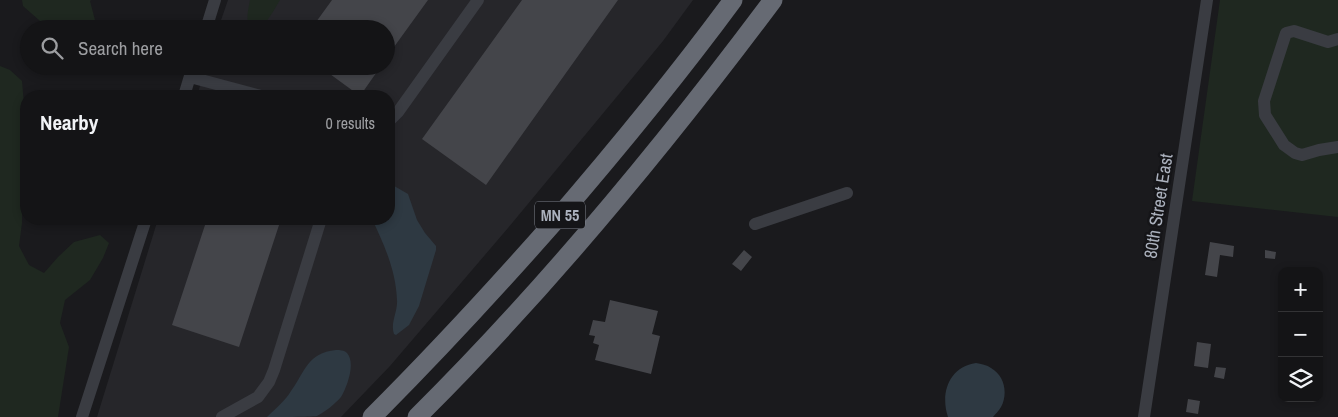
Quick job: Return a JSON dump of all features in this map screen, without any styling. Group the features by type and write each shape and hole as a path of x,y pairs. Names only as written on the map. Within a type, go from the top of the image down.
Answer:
{"highway":[{"name":"MN 55","path":"372,417 475,310 572,200 627,135 733,0"},
{"name":"MN 55","path":"417,417 515,315 612,203 696,102 773,0"}],"street":[{"path":"209,20 215,0"},
{"path":"395,115 478,0"},
{"name":"80th Street East","path":"1144,417 1207,0"},
{"path":"1338,39 1328,42 1294,31 1286,33 1264,101 1265,115 1284,145 1295,153 1302,155 1338,147"},
{"path":"186,90 191,75"},
{"path":"203,75 244,90"},
{"path":"755,224 846,193"},
{"path":"82,417 144,225"},
{"path":"222,417 258,396 268,382 274,370 319,225"}],"shaded area":[{"path":"22,0 91,0 95,20 39,20 23,6"},
{"path":"228,0 693,0 663,41 508,228 390,366 341,417 97,417 156,225 395,225 395,90 199,90 203,75 395,75 395,20 221,20"},
{"path":"250,0 280,0 267,20 248,20"},
{"path":"1220,0 1338,0 1338,217 1192,201"},
{"path":"0,66 10,70 22,81 23,90 20,90 20,225 22,225 19,246 29,265 44,273 74,242 100,235 109,243 103,258 90,280 65,300 60,323 69,347 58,417 0,417"},
{"path":"395,186 408,194 417,220 436,246 419,306 409,325 396,335 393,330 393,321 397,304 396,289 392,268 375,225 395,225"},
{"path":"336,350 347,353 350,357 351,369 346,387 336,402 317,416 267,417 286,398 313,359 326,352"},
{"path":"976,363 996,371 1002,380 1005,391 1001,407 993,417 948,417 945,399 949,382 959,370 967,365"}],"building":[{"path":"332,0 428,0 395,46 395,20 318,20"},
{"path":"522,0 618,0 486,185 422,139"},
{"path":"331,75 375,75 364,90 352,90"},
{"path":"205,225 279,225 239,347 172,325"},
{"path":"1210,242 1234,246 1233,257 1220,255 1217,277 1205,275"},
{"path":"744,250 752,257 741,271 732,264"},
{"path":"1265,250 1276,252 1275,259 1265,258"},
{"path":"610,300 658,311 652,334 660,336 651,374 595,360 599,345 593,343 595,336 589,335 593,320 605,322"},
{"path":"1197,342 1211,344 1208,368 1194,366"},
{"path":"1216,367 1226,368 1224,379 1214,377"},
{"path":"1188,399 1200,401 1198,414 1186,412"}]}
